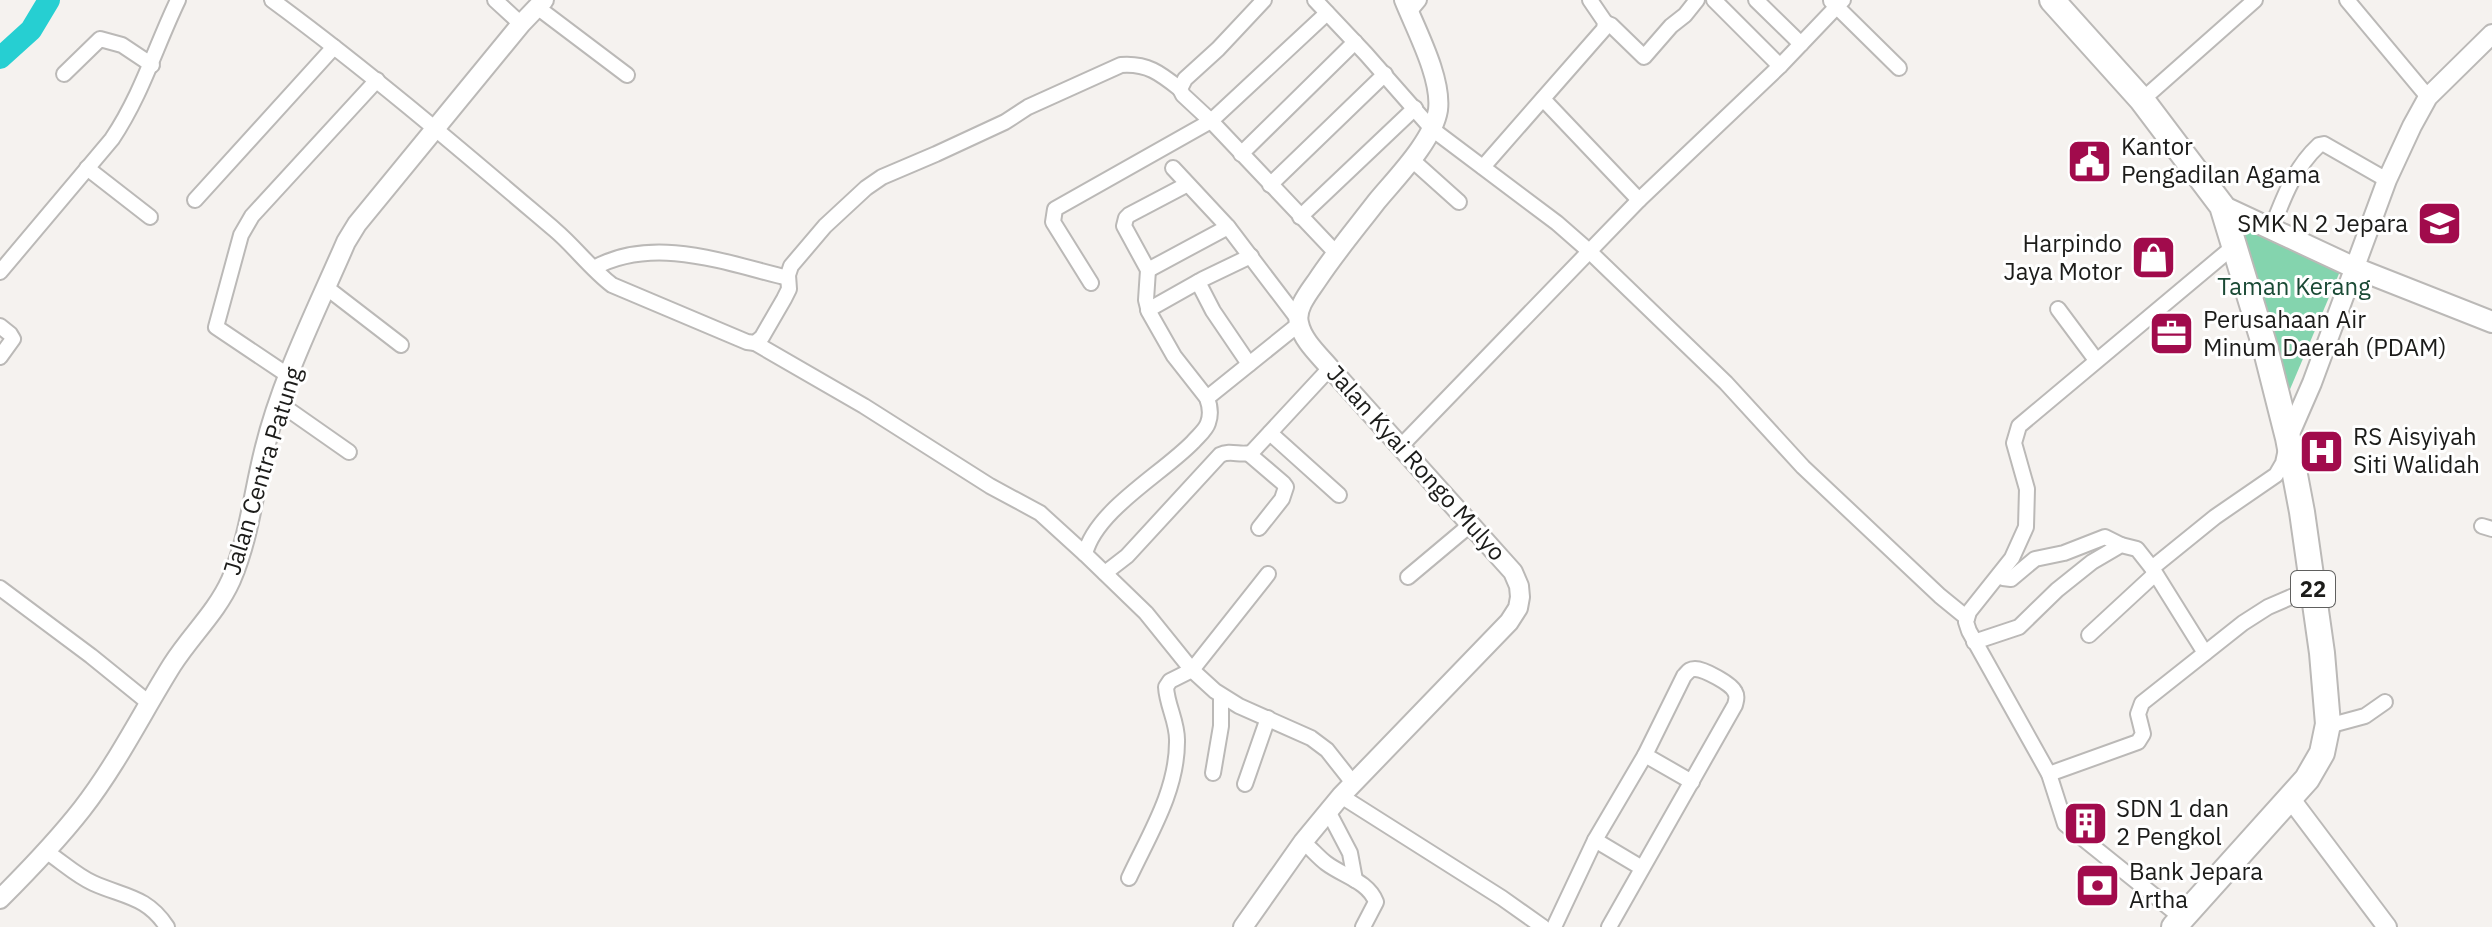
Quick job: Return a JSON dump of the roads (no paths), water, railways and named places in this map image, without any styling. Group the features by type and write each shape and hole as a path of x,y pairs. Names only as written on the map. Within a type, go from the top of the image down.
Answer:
{"highway":[{"name":"22","path":"2052,0 2142,100 2222,206 2265,347 2288,438 2322,653 2328,726 2316,765 2178,923"}],"main road":[{"path":"2222,206 2355,268 2492,322"}],"street":[{"path":"0,272 125,120 152,65 178,0"},
{"path":"272,0 436,129 574,246 612,285 738,340 755,343 864,406 990,486 1040,513 1146,613 1192,670 1221,697 1311,738 1327,750 1347,790 1543,927"},
{"path":"495,0 521,24"},
{"path":"1180,89 1185,79 1264,0"},
{"path":"1315,0 1432,129 1557,223 1589,251 1726,383 1803,467 1967,618"},
{"path":"1590,0 1606,23 1646,57 1697,0"},
{"path":"1714,0 1780,66"},
{"path":"1756,0 1801,44"},
{"path":"2142,100 2255,0"},
{"path":"2347,0 2428,97"},
{"path":"1400,447 1639,200 1780,66 1836,2 1899,68"},
{"path":"540,4 627,75"},
{"name":"Jalan Centra Patung","path":"0,899 47,852 83,808 175,661 220,602 232,578 250,524 264,451 279,403 346,242 357,224 540,4"},
{"path":"1207,398 1298,322 1307,295 1336,253 1432,129 1438,113 1437,86 1410,4"},
{"path":"1091,283 1053,222 1054,210 1211,121 1327,13"},
{"path":"1483,167 1606,23"},
{"path":"2089,635 2215,517 2276,475 2387,180 2412,126 2428,97 2492,34"},
{"path":"64,74 100,39 122,45 152,65"},
{"path":"1241,154 1355,42"},
{"path":"195,200 334,47"},
{"path":"755,343 762,337 789,289 791,266 825,226 866,188 882,177 948,149 1005,122 1028,107 1121,65 1150,67 1180,89 1336,253"},
{"path":"1270,185 1385,74"},
{"path":"289,376 216,327 235,254 252,216 377,80"},
{"path":"1543,99 1639,200"},
{"path":"1300,217 1415,108"},
{"path":"2271,230 2285,192 2319,145 2324,144 2387,180"},
{"path":"1411,159 1459,202"},
{"path":"87,168 150,217"},
{"path":"1173,168 1228,227 1298,322"},
{"path":"1085,554 1090,540 1105,521 1132,493 1185,450 1209,421 1207,398 1174,356 1148,310 1148,270 1124,226 1126,218 1186,185"},
{"path":"1148,270 1228,227"},
{"path":"2178,923 2065,824 2049,774 1974,642 1967,618 2012,558 2026,527 2027,489 2014,443 2016,431 2039,408 2234,246"},
{"path":"594,268 619,257 659,251 788,278"},
{"path":"1148,310 1251,256"},
{"path":"1198,282 1213,311 1249,364"},
{"path":"327,288 401,345"},
{"path":"2058,309 2096,360"},
{"name":"Jalan Kyai Rongo Mulyo","path":"1243,927 1328,811 1494,640 1518,608 1519,586 1513,572 1330,368 1306,338 1298,322"},
{"path":"0,326 13,339 0,357"},
{"path":"1249,454 1330,368"},
{"path":"279,403 349,452"},
{"path":"1270,433 1339,495"},
{"path":"1105,573 1127,556 1226,452 1249,454 1286,487 1282,499 1259,528"},
{"path":"1408,577 1470,525"},
{"path":"2000,574 2003,578 2011,579 2035,559 2064,553 2105,537 2137,549 2205,653"},
{"path":"1974,642 2019,627 2057,590 2092,562 2121,545"},
{"path":"1129,878 1163,808 1172,780 1178,740 1166,687 1170,681 1192,670 1268,574"},
{"path":"0,588 83,649 149,703"},
{"path":"2049,774 2141,740 2139,707 2268,607 2312,588"},
{"path":"1554,927 1595,840 1645,755 1688,672 1697,669 1733,688 1736,700 1609,927"},
{"path":"1213,773 1221,726 1221,697"},
{"path":"2328,726 2365,716 2385,702"},
{"path":"1245,784 1268,718"},
{"path":"1645,755 1692,782"},
{"path":"2290,798 2387,927"},
{"path":"1328,811 1350,853 1355,880"},
{"path":"1595,840 1642,868"},
{"path":"1303,842 1326,863 1371,892 1376,902 1363,927"},
{"path":"47,852 91,883 139,900 153,909 167,927"}],"waterway":[{"path":"0,58 31,30 49,0"}],"place":[{"name":"Kantor Pengadilan Agama","path":"2090,161"},
{"name":"SMK N 2 Jepara","path":"2439,224"},
{"name":"Harpindo Jaya Motor","path":"2153,258"},
{"name":"Perusahaan Air Minum Daerah (PDAM)","path":"2172,334"},
{"name":"RS Aisyiyah Siti Walidah","path":"2322,451"},
{"name":"SDN 1 dan 2 Pengkol","path":"2085,823"},
{"name":"Bank Jepara Artha","path":"2098,886"}],"park label":[{"name":"Taman Kerang","path":"2294,287"}]}
